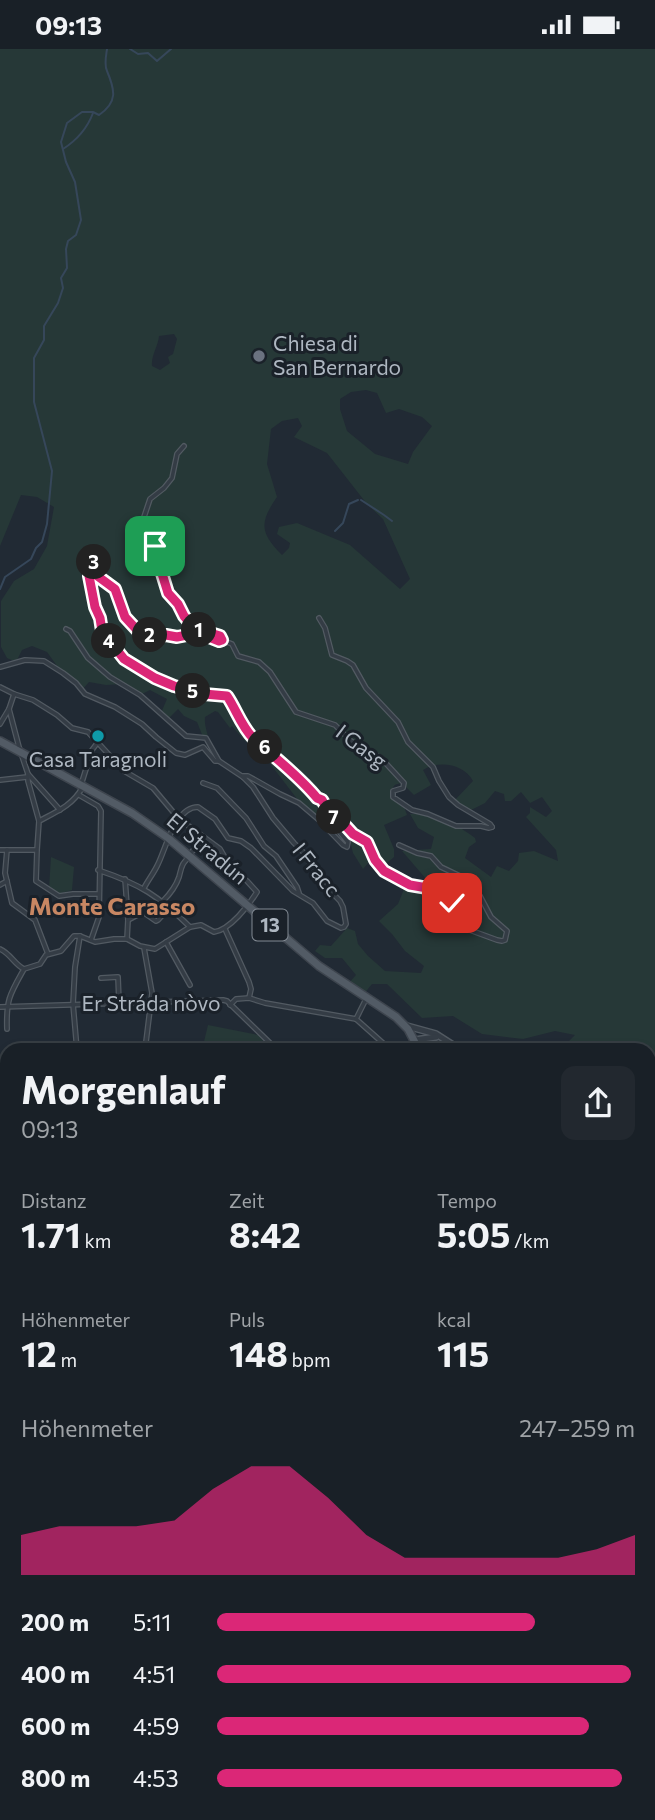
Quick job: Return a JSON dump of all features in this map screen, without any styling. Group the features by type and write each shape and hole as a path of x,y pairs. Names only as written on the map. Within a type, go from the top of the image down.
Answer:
{"main road":[{"name":"El Stradún","path":"0,741 132,813 168,838 326,972 405,1025"},
{"name":"13","path":"405,1025 417,1043"}],"street":[{"path":"184,446 177,454 172,478 150,499 142,523 144,536 155,546 155,561 160,567 168,593 184,616 194,628 220,636 221,640"},
{"path":"221,640 192,634 177,637 156,636 138,631 125,617 115,589 96,575 93,569 94,557 92,554 89,556 89,576 102,631 124,659 174,686 204,694 227,696 253,737 322,800 329,812 353,834 367,842 375,860 384,871 410,885 435,888 456,907 467,929 497,940 505,940 507,931 491,917 481,897 464,878 441,867 431,856 399,845"},
{"name":"I Gasg","path":"221,640 233,644 239,656 259,662 270,672 296,712 335,725 351,741 381,758 403,782 403,788 394,790 394,798 412,810 459,827 492,827 449,797 433,767 405,739 398,722 366,688 353,666 347,660 332,655 325,628 319,618"},
{"path":"66,629 90,660 140,695 182,733 189,737 206,738 219,761"},
{"path":"0,667 28,660 44,661 76,683 84,694 142,724 176,753 185,755 202,747 215,761 243,777"},
{"path":"0,687 39,703 72,728 88,732 124,771 153,788 179,819 220,849 231,868 257,893 225,929 214,932 200,925 190,927 155,949 144,948 127,940 95,942 80,936 72,937 59,952 48,954 40,964 24,969 6,1006 7,1029"},
{"path":"0,725 14,694"},
{"path":"9,709 39,821 36,881 59,896 98,894"},
{"path":"39,821 69,805 79,795 92,750 98,742"},
{"path":"0,781 32,776 60,810"},
{"name":"I Fracc","path":"243,777 248,776 280,795 298,801 343,845 348,846 348,842 327,817 317,798"},
{"name":"I Fracc","path":"179,819 190,808 202,809 214,817 228,838 241,841 251,848 293,891 313,903 327,921 341,928 345,927 340,901 321,881 303,852 273,818 253,787 243,777"},
{"path":"203,783 217,788 246,818 264,846 277,858 299,893"},
{"path":"79,795 101,809 99,917 91,940"},
{"path":"144,888 179,819"},
{"path":"163,901 179,877 181,867 204,838"},
{"path":"0,850 37,850"},
{"path":"7,850 5,873 13,905 34,920 48,954"},
{"path":"98,870 144,888 163,901 190,927"},
{"path":"125,879 127,940"},
{"path":"0,885 7,881"},
{"path":"128,920 143,912 159,921 170,907"},
{"path":"225,929 249,982 249,998"},
{"path":"76,1043 73,1004 80,936"},
{"path":"166,942 190,985"},
{"path":"144,948 149,970 151,1002 146,1043"},
{"path":"0,949 24,969"},
{"path":"101,978 118,977 119,1003"},
{"name":"Er Stráda nòvo","path":"0,1007 223,1000 230,1005 236,999 249,998 356,1019"},
{"path":"367,998 356,1019 383,1043"},
{"path":"230,1005 269,1043"},
{"path":"405,1025 451,1043"},
{"path":"414,1038 428,1035"},
{"path":"423,1043 428,1035"}],"shaded area":[{"path":"0,49 655,49 655,1043 567,1043 575,1035 555,1031 523,1039 482,1034 453,1016 422,1018 387,984 372,984 363,995 347,985 356,975 342,958 325,958 315,951 320,945 331,946 347,928 355,931 358,944 385,971 421,973 424,966 405,951 379,921 398,904 406,884 422,886 427,880 402,851 431,849 434,837 418,828 410,814 428,814 440,818 475,838 476,842 469,847 465,858 491,877 497,866 509,871 518,861 519,853 534,851 558,861 556,850 526,817 530,813 530,807 546,817 552,811 542,797 530,803 521,792 511,801 505,801 504,794 495,791 485,803 469,811 454,801 473,781 469,775 451,765 429,767 423,770 431,785 414,795 402,783 393,787 392,794 403,804 407,815 384,825 394,849 394,857 383,864 369,862 363,869 353,853 350,841 301,804 268,761 232,726 230,728 218,712 205,717 208,740 203,737 197,722 184,716 178,709 168,719 161,713 167,699 150,690 140,695 124,684 89,682 81,691 47,652 32,646 22,650 16,662 7,658 1,647 1,601 14,581 34,569 47,546 54,507 37,497 21,495 0,546","holes":["174,334 177,339 173,354 168,357 170,363 160,370 152,366 159,336","366,390 377,393 386,413 399,409 422,417 432,426 413,452 408,464 375,454 347,431 340,409 340,399 351,392","298,418 302,426 294,437 327,453 367,504 383,519 410,579 400,589 350,545 297,523 279,527 277,534 290,543 282,555 269,540 264,527 265,521 277,497 267,464 271,429 282,421"]},
{"path":"51,857 74,867 72,890 58,894 49,888"},
{"path":"208,1025 258,1035 263,1041 263,1043 204,1043"}],"waterway":[{"path":"0,589 5,577 31,559 42,542 47,524 52,471 34,402 34,358 44,340 44,326 58,303 63,288 61,278 67,268 68,241 76,235 81,220 75,182 61,142 67,123 82,112 99,115 112,100 112,84 106,66 107,49"},
{"path":"130,49 138,54 148,53 157,61 171,49"},
{"path":"63,149 81,134 93,113"},
{"path":"335,531 343,523 349,504 358,500"},
{"path":"361,500 392,521"}],"place":[{"name":"Chiesa di San Bernardo","path":"259,356"},
{"name":"Casa Taragnoli","path":"98,736"}],"district":[{"name":"Monte Carasso","path":"112,907"}],"route":[{"path":"155,546 155,561 160,567 168,593 184,616 194,628 220,636 222,640 192,634 177,637 156,636 138,631 125,617 115,589 96,575 93,569 94,557 91,554 89,576 102,631 107,639 124,659 155,678 204,694 229,697 234,710 253,737 322,800 330,814 367,842 377,864 384,871 410,885 435,888 452,903"}]}
